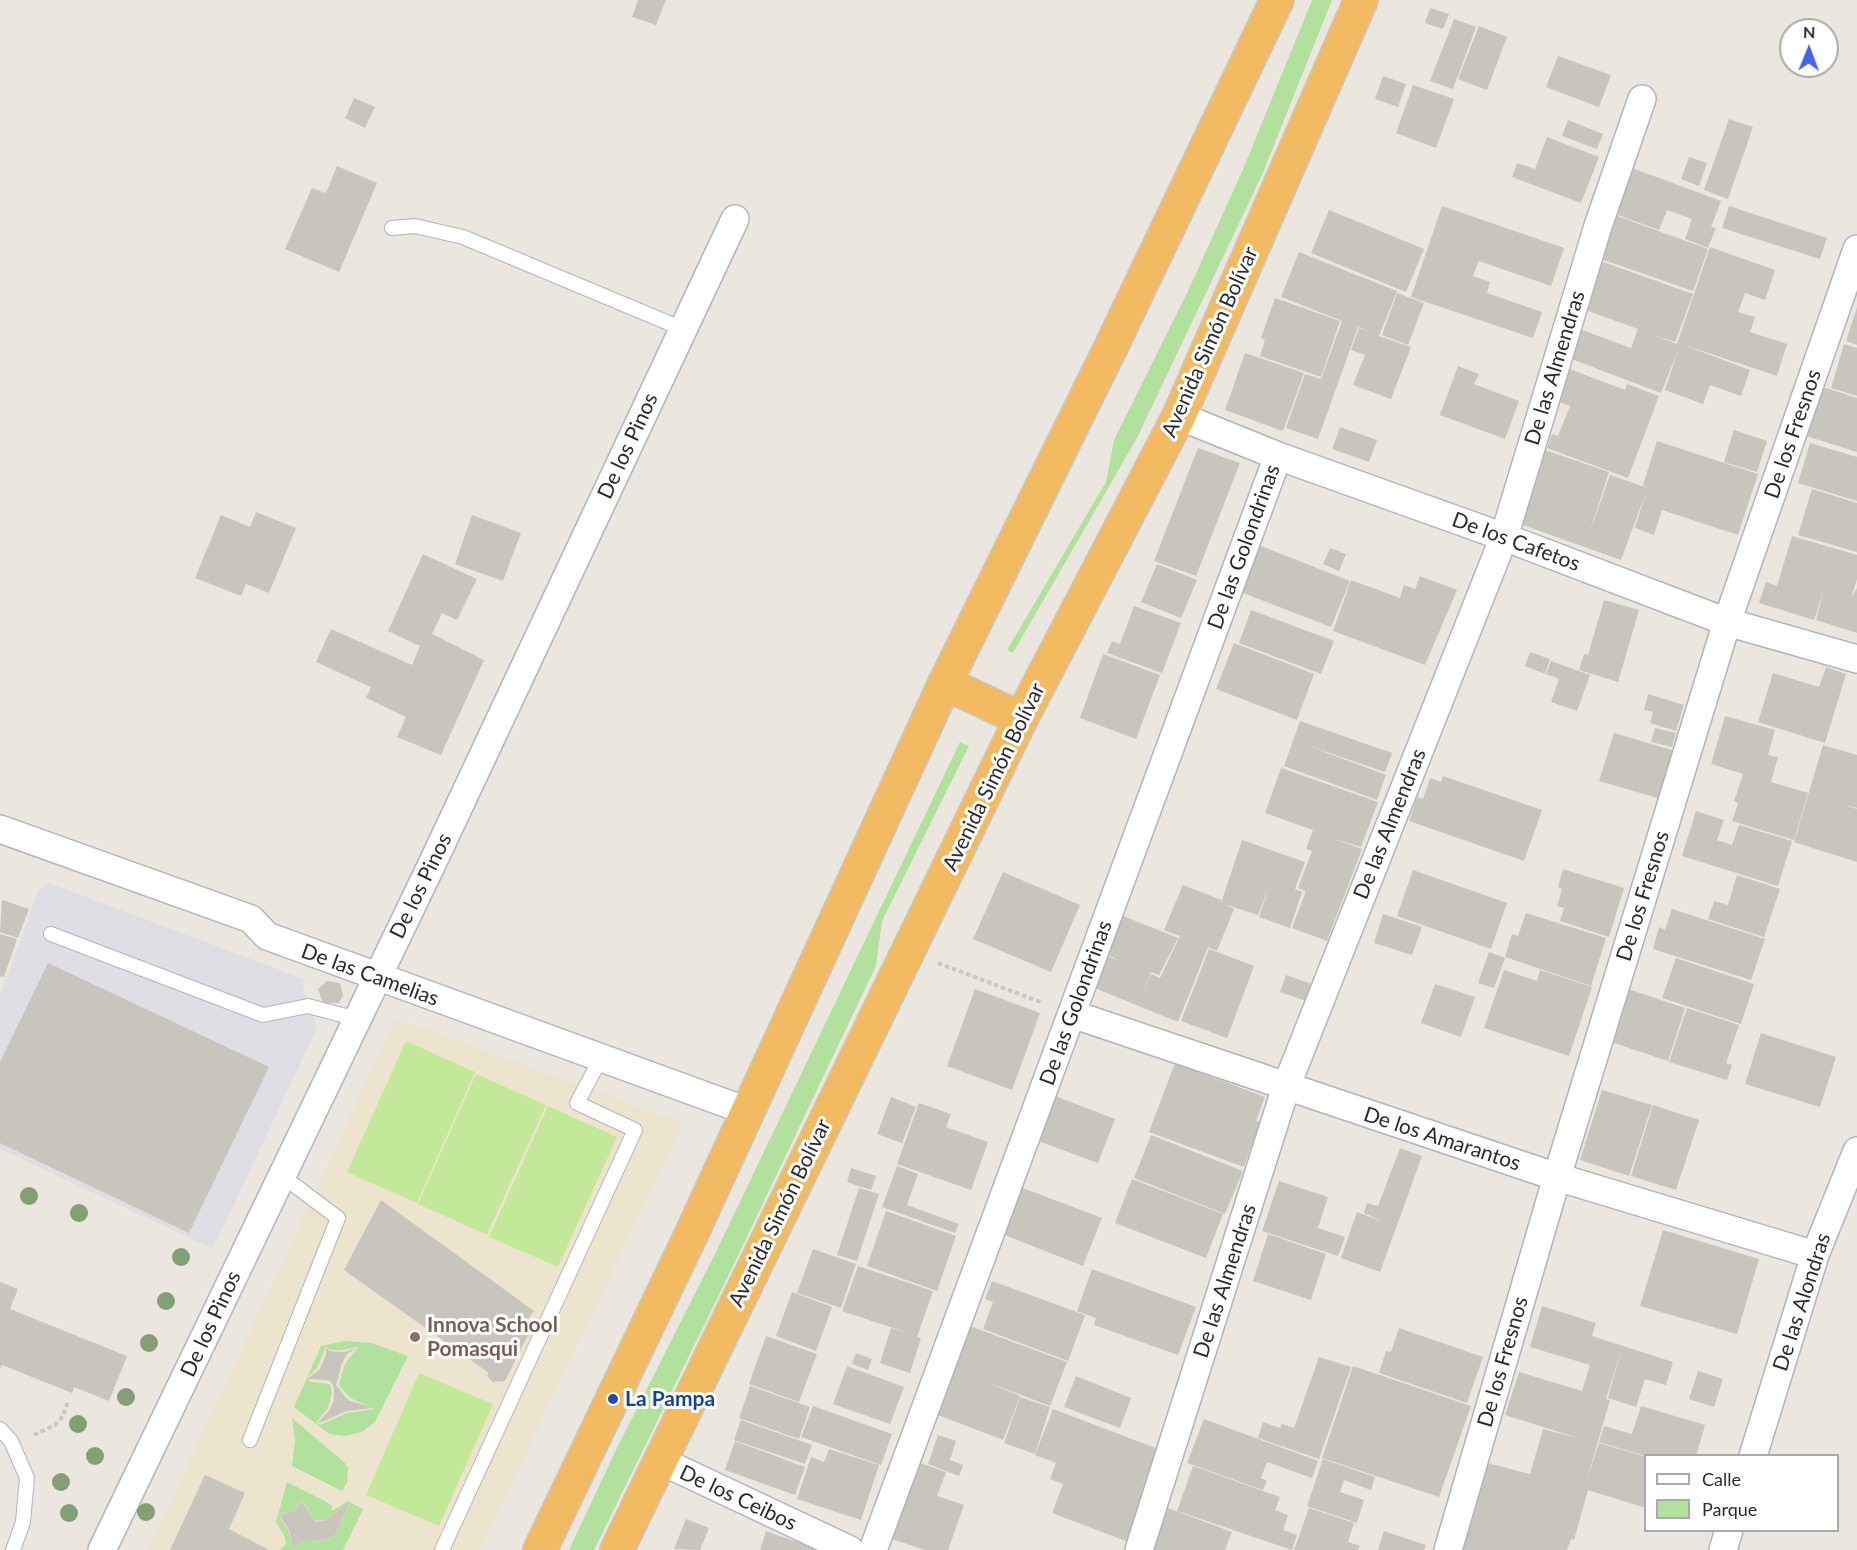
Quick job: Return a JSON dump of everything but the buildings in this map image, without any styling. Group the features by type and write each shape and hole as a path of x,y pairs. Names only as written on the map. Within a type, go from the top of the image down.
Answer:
{"highway":[{"path":"540,1550 945,683 1111,347 1277,0"},
{"name":"Avenida Simón Bolívar","path":"618,1550 659,1460 1021,719 1179,416 1361,0"},
{"path":"945,683 1021,719"}],"street":[{"name":"De las Almendras","path":"1139,1550 1286,1087 1504,537 1598,226 1642,99"},
{"name":"De los Pinos","path":"102,1550 357,1019 735,219"},
{"name":"De los Fresnos","path":"1448,1550 1557,1177 1727,622 1857,249"},
{"name":"De los Cafetos","path":"1179,416 1278,456 1504,537 1727,622 1857,659"},
{"name":"De las Golondrinas","path":"873,1550 1278,456"},
{"name":"De las Camelias","path":"0,829 251,919 267,936 376,978 747,1111"},
{"name":"De los Amarantos","path":"1072,1014 1557,1177 1815,1255"},
{"name":"De las Alondras","path":"1753,1454 1815,1255 1857,1150"},
{"name":"De los Ceibos","path":"659,1460 850,1550"},
{"path":"1723,1550 1729,1532"}],"lane":[{"path":"392,228 415,226 463,237 683,330"},
{"path":"51,934 263,1016 308,1006 357,1019"},
{"path":"442,1550 635,1130 577,1103 600,1060"},
{"path":"250,1440 338,1218 281,1175"},
{"path":"0,1429 11,1441 27,1478 23,1522 13,1550"}],"path":[{"path":"926,959 1072,1014"}],"shaded area":[{"path":"49,883 304,979 303,986 317,1028 213,1249 0,1149 0,996 39,889"},
{"name":"Innova School Pomasqui","path":"396,1018 683,1123 480,1550 148,1550"}],"green space":[{"path":"1312,0 1332,0 1262,175 1137,438 1013,653 1007,650 1106,482 1114,440 1188,291 1244,167"},
{"path":"960,742 969,746 882,921 876,966 734,1264 594,1550 569,1550 615,1452 714,1256"},
{"path":"406,1041 475,1072 417,1203 347,1172"},
{"path":"476,1074 546,1105 487,1235 418,1204"},
{"path":"548,1106 617,1137 558,1267 489,1237"},
{"path":"345,1341 372,1343 408,1356 375,1422 362,1432 345,1436 329,1434 294,1407 321,1346","holes":["326,1346 330,1350 358,1347 345,1364 339,1385 350,1398 375,1409 347,1413 320,1425 316,1423 328,1408 332,1393 330,1384 311,1382 307,1378 317,1368"]},
{"path":"419,1373 493,1404 439,1526 366,1495"},
{"path":"292,1418 345,1463 348,1468 347,1482 342,1491 292,1466 295,1441"},
{"path":"287,1482 325,1501 332,1506 332,1511 348,1501 363,1509 343,1550 280,1550 286,1544 285,1537 276,1522","holes":["302,1500 315,1521 325,1520 349,1504 335,1535 329,1539 303,1542 293,1548 288,1530 279,1516 294,1511"]}],"place":[{"name":"Innova School Pomasqui","path":"415,1337"},
{"name":"La Pampa","path":"613,1399"}]}
